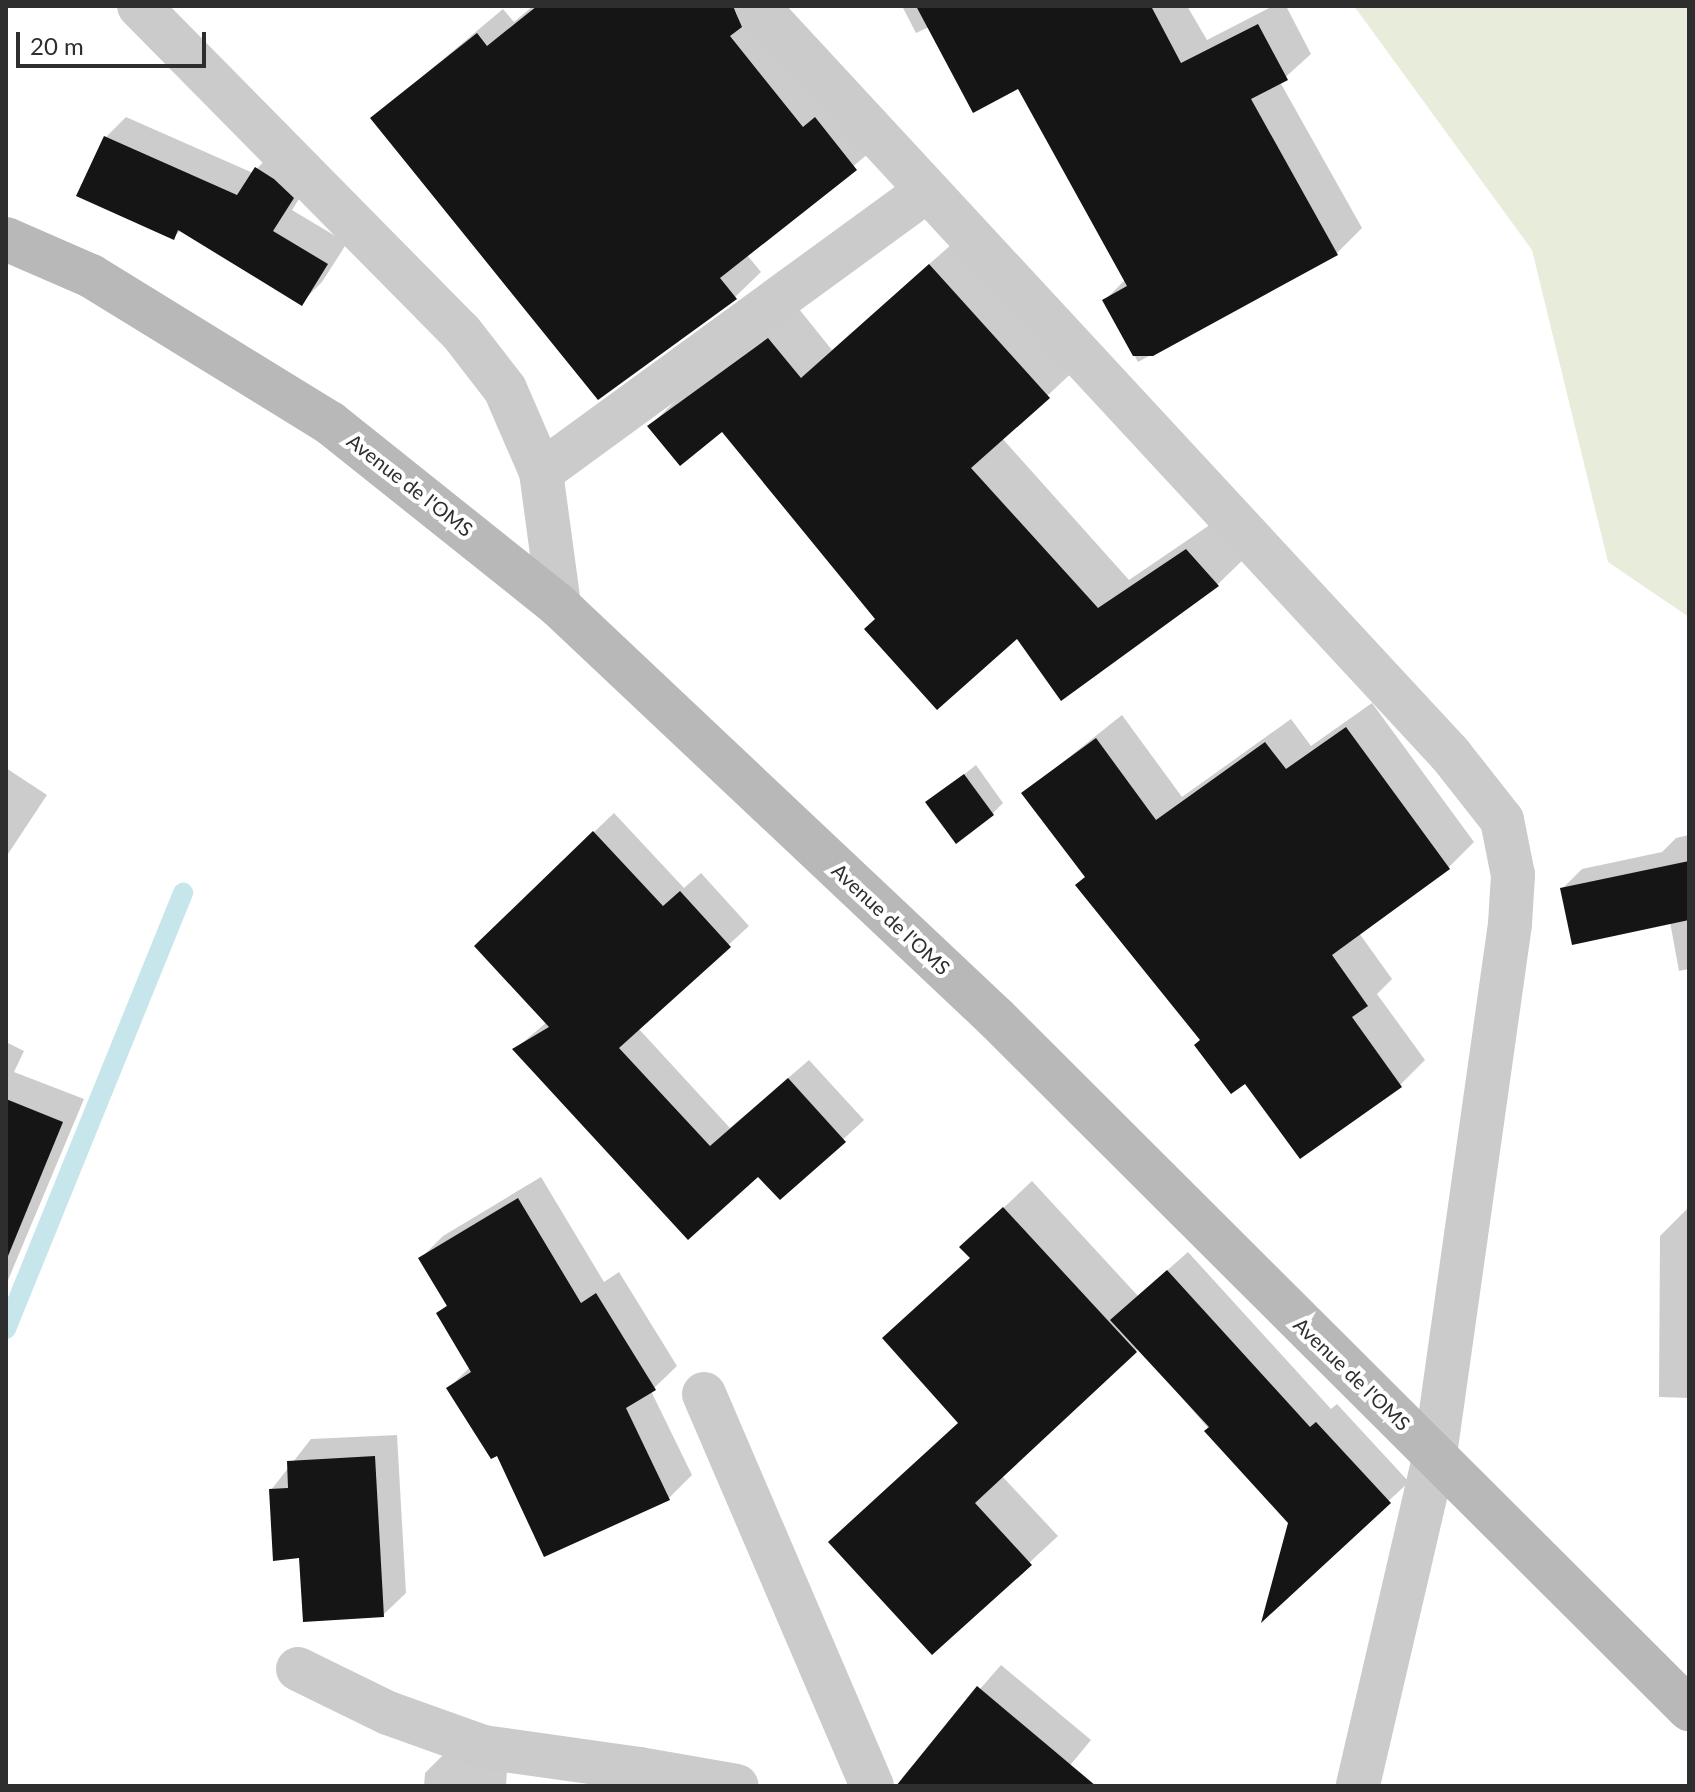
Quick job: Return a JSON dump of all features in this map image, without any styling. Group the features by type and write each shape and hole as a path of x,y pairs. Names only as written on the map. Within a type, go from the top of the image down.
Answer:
{"street":[{"path":"139,6 460,331 505,389 541,472 559,606"},
{"path":"757,6 1450,754 1502,820 1513,875 1510,924 1435,1454 1358,1786"},
{"path":"541,472 927,191"},
{"name":"Avenue de l'OMS","path":"6,239 91,276 330,423 559,606 996,1018 1231,1257 1435,1454 1689,1709"},
{"path":"704,1394 872,1786"},
{"path":"298,1669 388,1713 483,1747 634,1778 737,1786"}],"green space":[{"path":"1354,6 1689,6 1689,617 1608,562 1532,250"}],"building":[{"path":"537,6 733,6 742,27 730,36 803,127 815,117 857,170 720,278 737,299 598,400 370,118 477,33 487,46"},
{"path":"916,6 1151,6 1181,63 1258,24 1288,80 1251,99 1338,255 1153,356 1133,356 1102,300 1127,286 1018,89 973,113"},
{"path":"104,136 237,195 255,167 274,179 294,198 273,231 328,264 302,306 178,230 174,240 76,196"},
{"path":"929,264 1050,398 971,468 1098,608 1186,549 1219,586 1061,701 1017,639 937,710 864,629 875,619 722,432 680,466 647,426 768,338 801,378"},
{"path":"1346,727 1450,869 1332,955 1368,1006 1352,1017 1402,1087 1300,1159 1245,1084 1231,1094 1194,1045 1200,1040 1075,885 1085,877 1021,793 1096,738 1156,820 1265,742 1286,769"},
{"path":"964,774 994,815 956,844 925,802"},
{"path":"593,831 663,906 680,891 731,947 619,1048 710,1146 788,1078 846,1142 780,1200 758,1177 688,1240 512,1049 549,1027 474,946"},
{"path":"1689,861 1689,920 1572,945 1560,888"},
{"path":"6,1099 63,1122 8,1256 6,1256"},
{"path":"518,1198 581,1303 596,1293 656,1390 626,1408 670,1500 544,1557 497,1456 491,1459 446,1388 471,1372 436,1313 447,1306 418,1258"},
{"path":"1003,1207 1137,1352 975,1503 1032,1565 932,1655 828,1542 958,1423 882,1338 970,1258 959,1247"},
{"path":"1167,1270 1310,1427 1316,1422 1391,1503 1261,1623 1288,1523 1204,1431 1209,1427 1110,1320"},
{"path":"375,1456 384,1617 303,1622 299,1558 273,1561 269,1489 288,1488 287,1461"},
{"path":"977,1686 1096,1786 896,1786"}],"waterway":[{"path":"6,1329 183,893"}]}
